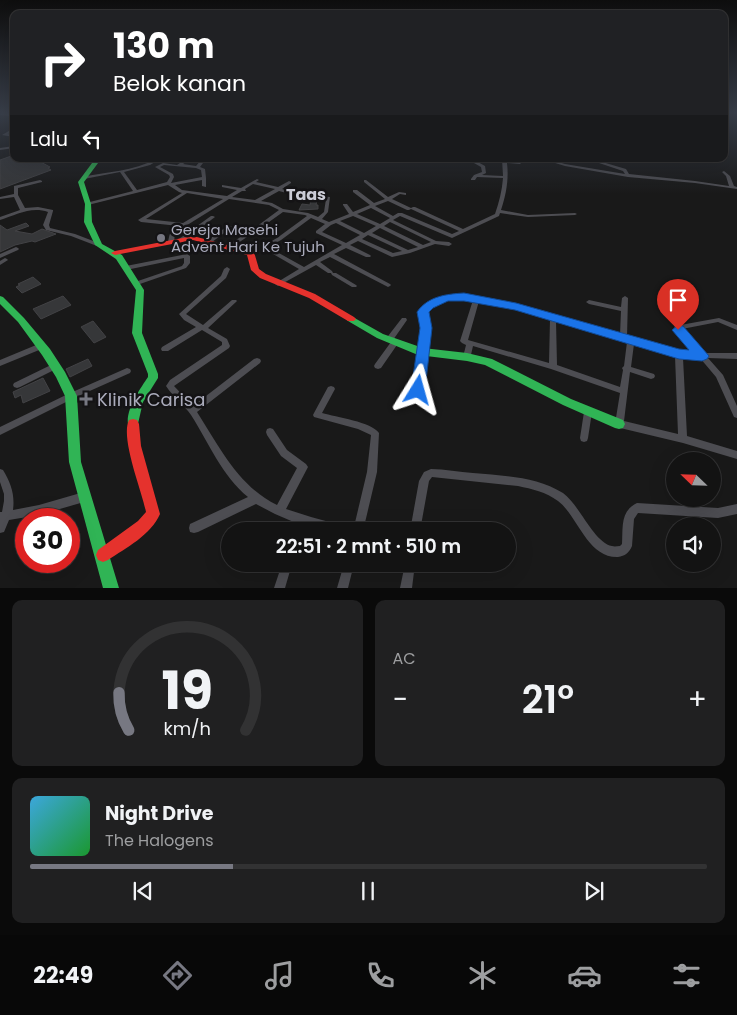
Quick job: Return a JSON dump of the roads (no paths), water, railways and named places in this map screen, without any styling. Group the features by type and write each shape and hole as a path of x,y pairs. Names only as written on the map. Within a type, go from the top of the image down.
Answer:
{"street":[{"path":"96,162 81,185 88,204 88,222 99,245"},
{"path":"84,178 147,165 152,162"},
{"path":"179,165 183,162"},
{"path":"196,167 201,162"},
{"path":"475,162 483,166 484,173 475,177 505,177"},
{"path":"400,214 450,235 492,218 499,211 504,191 504,162"},
{"path":"553,162 565,166 734,188"},
{"path":"599,162 625,170 628,175"},
{"path":"170,184 171,174 157,167 163,164 203,169 205,175 204,186"},
{"path":"119,171 135,192"},
{"path":"724,172 734,188"},
{"path":"88,204 205,175 211,178"},
{"path":"366,181 388,199 462,230"},
{"path":"23,210 16,195 17,186 40,182"},
{"path":"171,242 172,233 255,182 298,195 328,198 326,212 319,219"},
{"path":"256,202 289,182"},
{"path":"170,184 178,190 273,205 282,210 310,216 329,224"},
{"path":"224,186 244,190"},
{"path":"184,225 141,220 187,191"},
{"path":"355,192 371,206 392,219 434,242 449,244"},
{"path":"112,193 116,198"},
{"path":"368,256 318,232 329,224 399,193 404,194"},
{"path":"0,198 16,195"},
{"path":"345,205 353,214 423,247"},
{"path":"0,219 23,210 36,208 52,211 46,225 48,230 73,235 115,253 137,283 141,296 137,333 153,378 138,400 134,412 132,432 153,514 144,526 102,555"},
{"path":"278,284 413,208"},
{"path":"227,248 282,210"},
{"path":"499,211 528,216 575,214"},
{"path":"303,269 264,247 310,216"},
{"path":"181,240 213,217"},
{"path":"336,221 408,252"},
{"path":"210,241 230,227"},
{"path":"115,253 193,238 249,252 255,270 278,284 312,296 392,341 422,352 483,360 588,412 619,424 683,439 737,455"},
{"path":"358,239 392,255 408,252 434,242"},
{"path":"2,260 16,249"},
{"path":"331,255 388,285"},
{"path":"126,268 187,256 187,263 184,267 137,283"},
{"path":"314,263 354,286"},
{"path":"227,268 224,277 182,314 227,343 223,348 171,384 171,388 192,411 227,466 257,498 280,511 310,522"},
{"path":"418,390 422,371 422,352 426,328 423,319 425,307 447,298 458,296 516,306 553,319 679,354 737,356"},
{"path":"619,424 627,365 625,298"},
{"path":"0,299 21,320 41,346 55,366 70,396 75,462 111,588"},
{"path":"477,300 464,341 554,367 623,391"},
{"path":"164,349 202,327 234,301"},
{"path":"589,302 625,310"},
{"path":"553,319 552,346 554,367"},
{"path":"378,366 404,320"},
{"path":"737,328 720,320 678,327 715,370 737,415"},
{"path":"467,357 470,343"},
{"path":"0,363 41,346"},
{"path":"679,354 683,439"},
{"path":"192,411 257,360"},
{"path":"627,365 651,376"},
{"path":"18,385 55,366"},
{"path":"0,431 70,396 127,371"},
{"path":"331,389 318,415 368,428 375,433 372,472 360,522"},
{"path":"584,438 588,412"},
{"path":"270,432 284,453 303,467 280,511"},
{"path":"0,473 7,486 10,502 0,528"},
{"path":"417,522 424,478 431,473 506,480 536,486 551,492 569,505 597,542 605,549 614,551 622,551 627,546 629,517 632,510 637,508 718,513 737,509"},
{"path":"3,517 45,509 84,497"},
{"path":"194,528 257,498"},
{"path":"279,588 284,572"},
{"path":"342,588 347,572"},
{"path":"406,588 409,572"}],"place":[{"name":"Gereja Masehi Advent Hari Ke Tujuh","path":"161,238"},
{"name":"Klinik Carisa","path":"86,399"}],"district":[{"name":"Taas","path":"306,194"}]}
